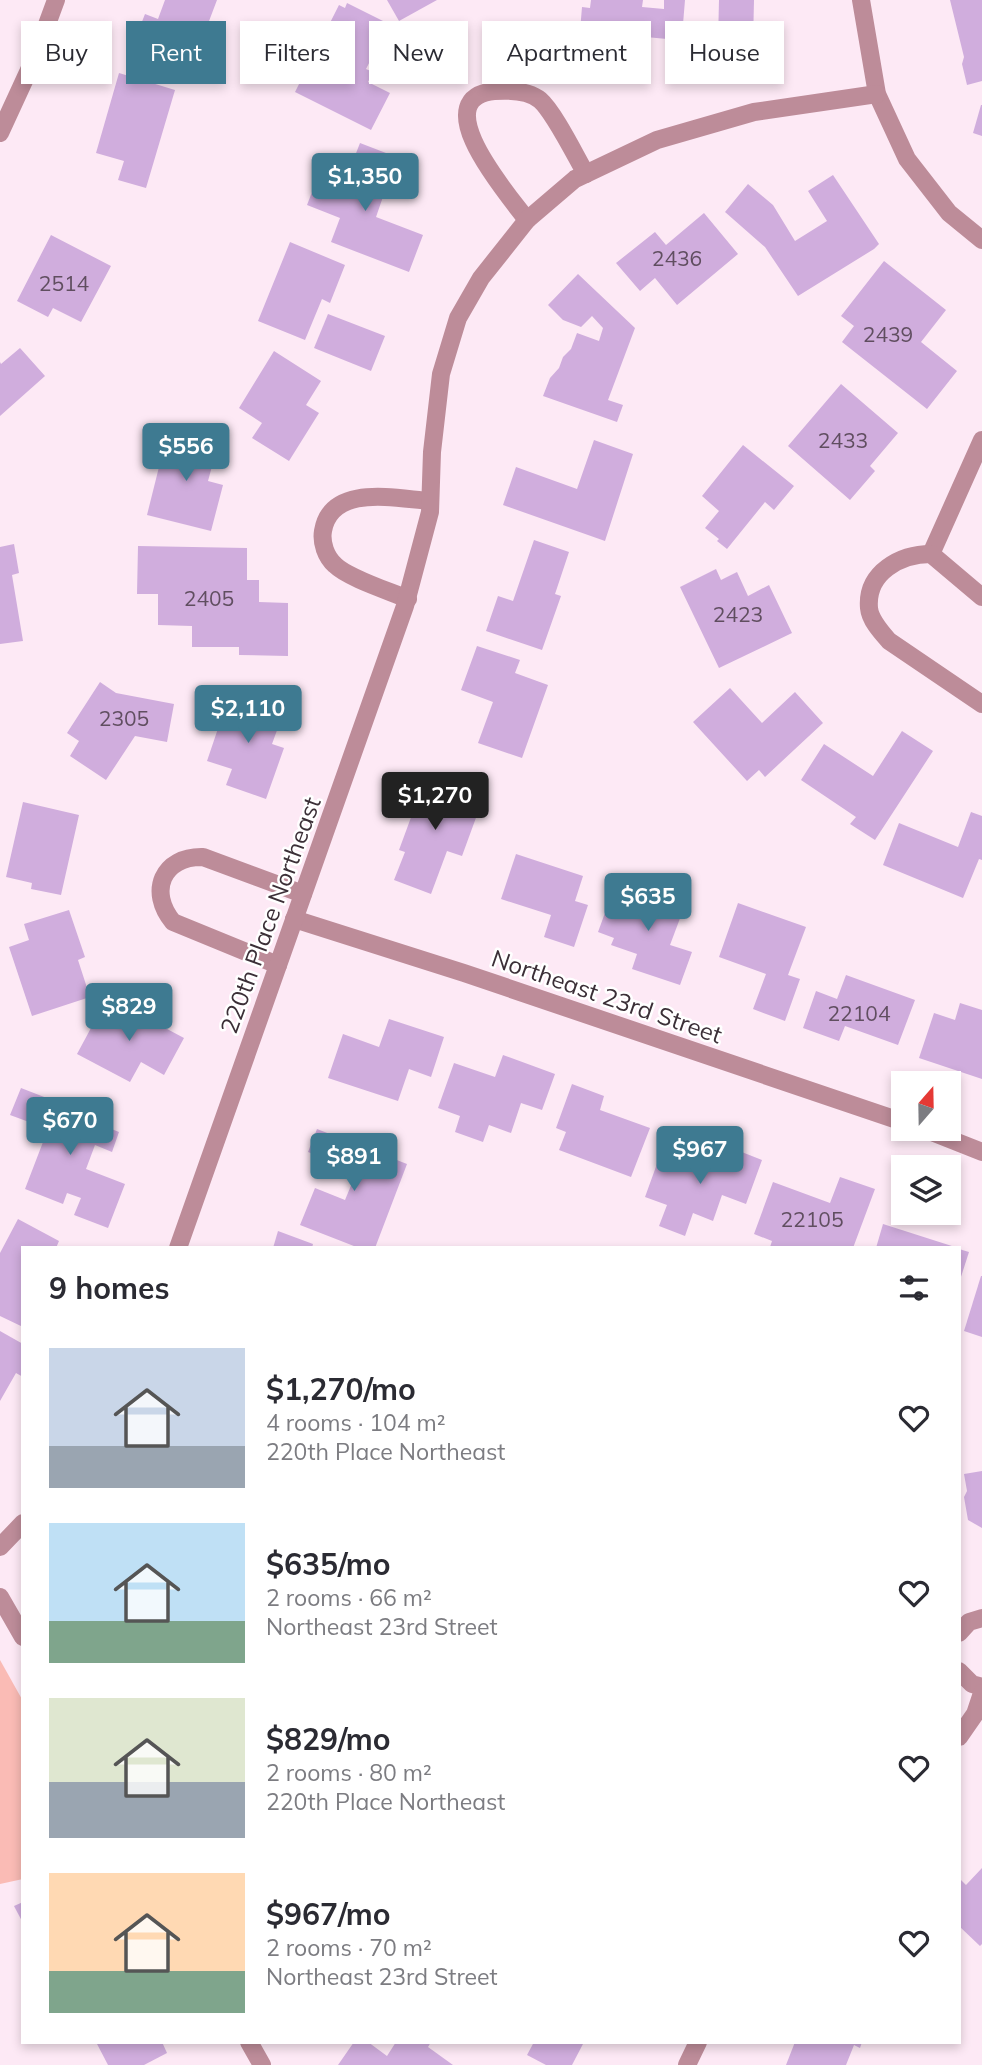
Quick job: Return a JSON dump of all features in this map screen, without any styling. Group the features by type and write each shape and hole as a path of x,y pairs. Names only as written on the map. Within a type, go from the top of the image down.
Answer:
{"street":[{"path":"0,133 36,57 56,0"},
{"path":"861,0 877,94 907,159 949,213 982,240"},
{"path":"527,220 475,149 467,114 470,104 478,95 508,90 526,93 540,100 586,174"},
{"name":"220th Place Northeast","path":"179,1246 408,599 422,549 430,501 440,374 458,318 481,278 527,220 575,179 657,140 754,112 877,94"},
{"path":"931,554 982,440"},
{"path":"408,599 344,572 334,565 323,542 323,529 328,516 337,506 349,499 362,497 430,501"},
{"path":"982,597 931,554 904,557 892,563 875,583 869,609 888,641 982,704"},
{"path":"278,965 173,922 164,912 160,887 171,867 180,860 203,857 303,894"},
{"name":"Northeast 23rd Street","path":"294,919 464,973 891,1118"},
{"path":"954,1141 982,1152"},
{"path":"0,1547 21,1525"},
{"path":"0,1597 21,1634"},
{"path":"961,1631 969,1622 982,1618"},
{"path":"961,1673 972,1684 982,1687"},
{"path":"961,1734 975,1714 982,1693"},
{"path":"250,2044 262,2065"},
{"path":"687,2065 697,2044"}],"shaded area":[{"path":"0,1660 21,1697 21,1879 0,1884"}],"building":[{"path":"165,0 217,0 209,21 142,21 145,14 158,19"},
{"path":"387,0 437,0 399,21"},
{"path":"591,0 643,0 642,7 664,9 664,0 685,0 683,21 665,21 665,39 651,37 651,21 581,21 582,7 590,8"},
{"path":"719,0 754,0 754,21 718,21"},
{"path":"950,0 982,0 982,81 967,85 962,64 964,57"},
{"path":"347,3 383,21 369,21 369,63 366,69 369,70 369,84 390,93 371,130 295,92 299,84 355,84 355,21 331,21 339,5 345,8"},
{"path":"119,73 126,75 126,84 155,84 175,90 146,188 118,180 124,161 96,153"},
{"path":"982,105 982,136 973,133"},
{"path":"360,143 386,153 374,186 385,191 376,217 423,235 409,272 331,242 340,218 307,205 319,174 344,184"},
{"path":"833,175 879,244 798,296 765,247 725,212 748,184 773,205 795,241 827,221 808,191"},
{"path":"704,213 738,254 677,305 655,278 640,291 616,263 655,232 666,245"},
{"path":"51,235 111,266 81,322 53,308 48,317 17,301"},
{"path":"290,242 345,265 330,303 322,299 305,340 258,321"},
{"path":"884,261 946,310 921,342 957,371 927,409 842,342 854,326 841,316"},
{"path":"578,274 635,328 608,400 623,405 617,422 543,396 550,378 571,349 577,333 599,341 603,328 592,316 581,327 563,320 548,305"},
{"path":"328,314 385,336 371,371 314,348"},
{"path":"20,348 45,376 0,416 0,362 1,364"},
{"path":"274,351 321,381 306,405 319,413 289,461 252,438 262,423 239,408"},
{"path":"841,384 898,433 870,466 875,471 850,500 788,446"},
{"path":"168,431 218,444 208,481 223,485 211,531 147,515"},
{"path":"594,440 633,454 605,541 503,505 516,467 577,489"},
{"path":"743,445 794,486 774,510 765,502 727,549 705,528 719,511 702,496"},
{"path":"534,540 569,552 555,594 561,596 542,650 486,631 498,596 513,601"},
{"path":"14,544 19,573 12,575 23,641 0,644 0,547"},
{"path":"138,546 247,548 247,580 259,580 259,602 288,603 288,656 239,655 239,647 192,647 192,626 158,625 158,594 137,594"},
{"path":"716,569 721,580 737,572 748,596 769,585 792,633 719,668 680,587"},
{"path":"477,646 520,660 515,673 548,685 522,758 478,743 493,702 461,690"},
{"path":"100,682 116,693 174,704 167,742 135,736 106,780 70,756 79,741 67,733"},
{"path":"730,688 762,723 795,692 823,723 765,777 759,770 747,781 693,722"},
{"path":"230,693 284,711 272,744 284,748 266,799 226,785 232,769 207,761"},
{"path":"902,731 933,751 875,840 850,824 856,817 801,780 824,744 873,776"},
{"path":"427,774 474,791 467,811 477,815 462,856 447,851 431,894 394,880 405,852 399,850"},
{"path":"23,802 79,815 61,895 31,889 32,883 6,877"},
{"path":"971,812 982,816 982,860 979,859 963,898 883,865 899,823 958,847"},
{"path":"516,854 583,876 575,901 588,905 574,947 544,937 551,915 501,899"},
{"path":"664,889 688,897 670,945 692,952 680,985 632,969 637,954 611,945 614,938 598,932 613,891 658,906"},
{"path":"738,903 806,927 788,975 800,979 785,1021 753,1009 766,974 719,957"},
{"path":"69,910 85,957 78,960 90,997 32,1016 9,947 29,940 24,924"},
{"path":"846,975 915,1000 898,1045 845,1026 839,1041 803,1028 816,991 837,999"},
{"path":"105,1002 120,1009 122,1005 184,1038 164,1075 141,1062 130,1082 77,1054"},
{"path":"960,1003 982,1010 982,1079 919,1058 934,1013 955,1020"},
{"path":"389,1019 444,1037 431,1077 409,1069 398,1101 328,1078 343,1034 379,1047"},
{"path":"503,1055 555,1074 542,1110 521,1103 511,1133 489,1125 483,1142 455,1132 460,1116 438,1108 454,1063 495,1077"},
{"path":"572,1084 604,1096 600,1110 650,1128 631,1177 559,1150 566,1132 556,1128"},
{"path":"21,1088 106,1121 104,1126 119,1132 112,1152 95,1145 86,1169 125,1184 108,1228 74,1215 81,1198 67,1193 63,1204 25,1189 48,1129 10,1115"},
{"path":"317,1129 407,1164 376,1246 354,1246 300,1225 315,1188 345,1200 357,1171 308,1152"},
{"path":"724,1145 762,1160 746,1204 722,1195 713,1221 693,1213 685,1236 659,1226 667,1205 645,1197 662,1150 715,1170"},
{"path":"840,1177 875,1189 854,1246 770,1246 772,1241 754,1234 773,1182 830,1203"},
{"path":"18,1219 59,1241 57,1246 21,1246 21,1326 0,1316 0,1253"},
{"path":"883,1224 952,1246 877,1246"},
{"path":"278,1231 313,1244 312,1246 274,1246"},
{"path":"961,1250 969,1252 961,1277"},
{"path":"982,1276 982,1337 964,1331"},
{"path":"0,1331 21,1343 21,1376 16,1373 0,1401"},
{"path":"982,1471 982,1528 968,1520 964,1474"},
{"path":"982,1868 980,1946 961,1928 961,1880 966,1885"},
{"path":"21,1903 21,1919 14,1906"},
{"path":"97,2044 163,2044 167,2053 144,2065 108,2065"},
{"path":"353,2044 371,2044 387,2056 395,2044 430,2044 428,2047 453,2065 338,2065"},
{"path":"533,2044 583,2044 572,2065 546,2065 527,2055"},
{"path":"794,2044 861,2044 860,2048 854,2045 846,2065 786,2065"}]}
